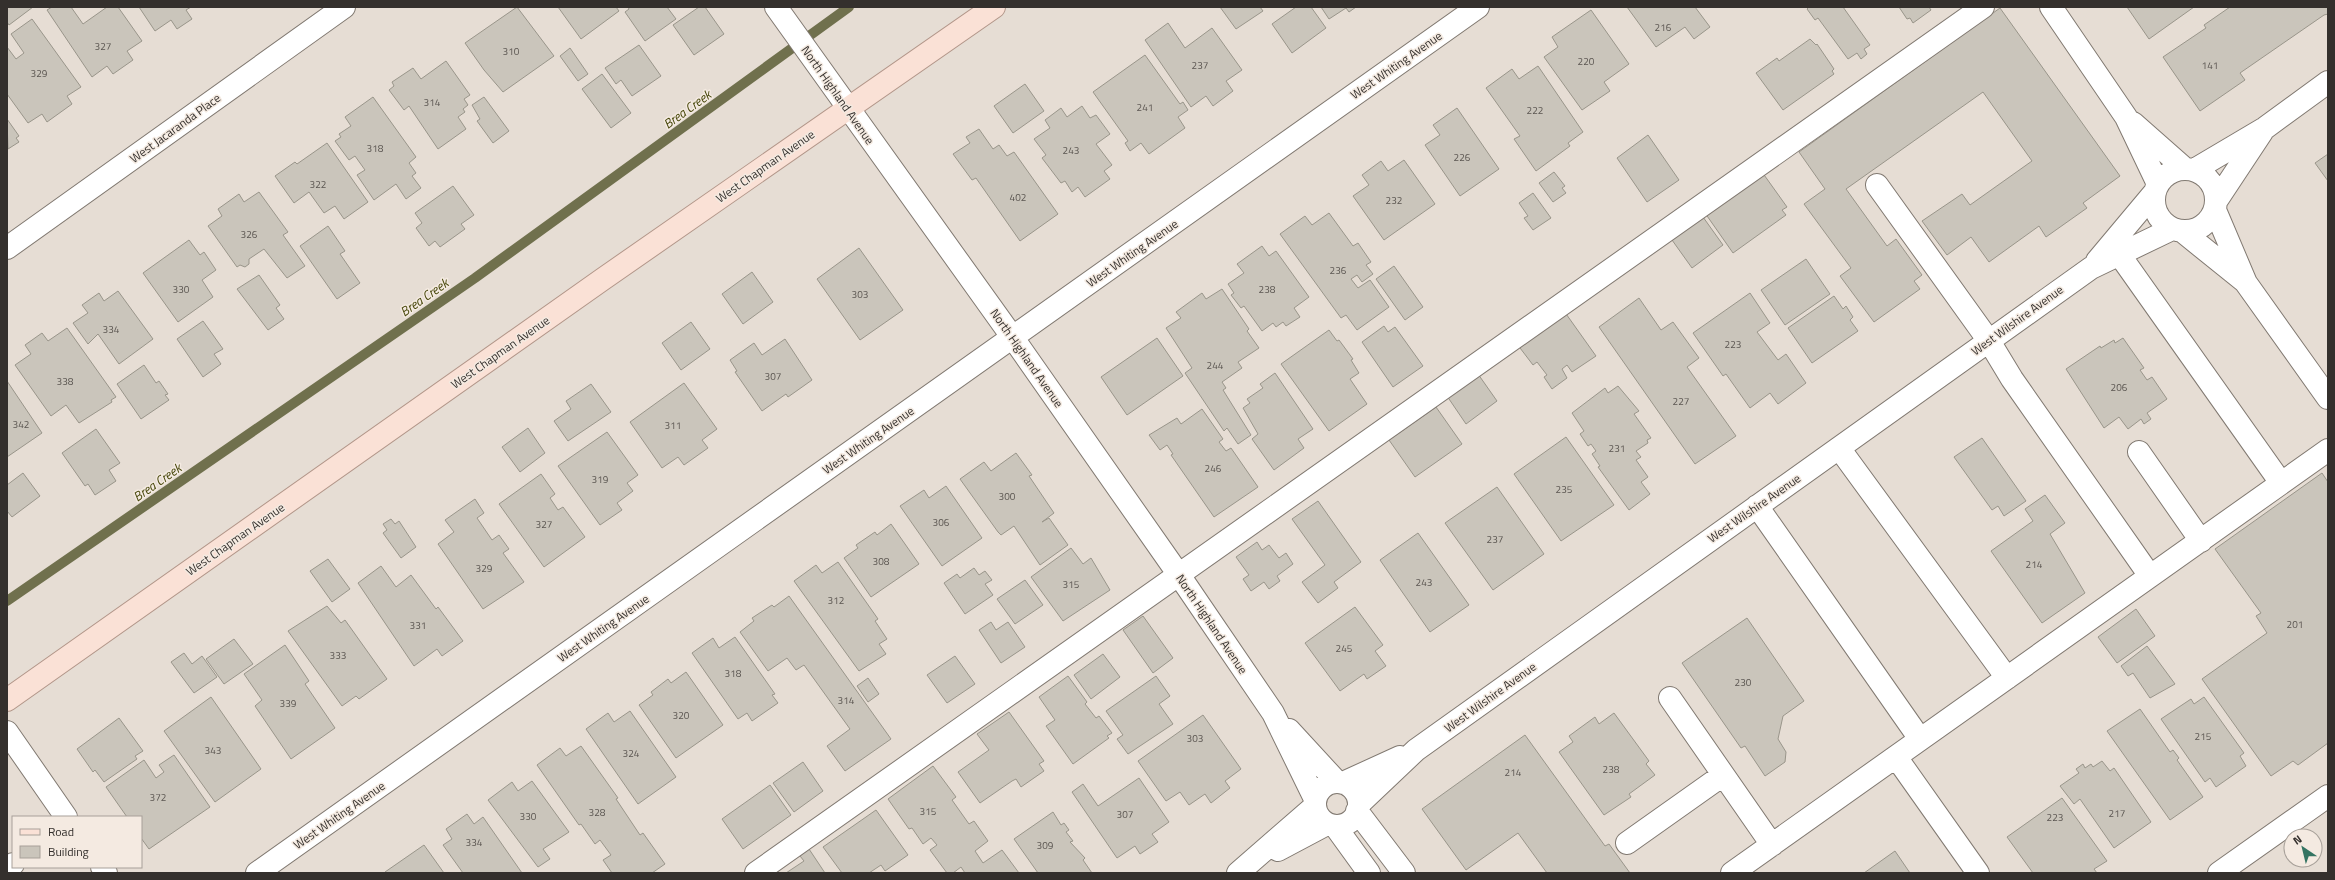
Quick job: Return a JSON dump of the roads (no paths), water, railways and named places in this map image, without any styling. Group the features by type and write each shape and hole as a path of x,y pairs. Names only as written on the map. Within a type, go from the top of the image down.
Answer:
{"main road":[{"name":"West Chapman Avenue","path":"7,700 847,108 994,7"}],"street":[{"name":"West Jacaranda Place","path":"7,248 344,7"},
{"name":"North Highland Avenue","path":"776,7 1013,338 1179,575 1273,714 1315,803"},
{"name":"West Whiting Avenue","path":"257,873 1478,7"},
{"path":"756,873 1983,7"},
{"path":"2051,7 2126,116 2156,188 2154,204 2157,214 2163,223 2177,230 2246,283"},
{"path":"2156,188 2174,171 2189,169 2265,128 2328,82"},
{"path":"2126,116 2189,169 2210,181 2216,205 2246,283 2328,398"},
{"path":"2177,230 2193,230 2202,226 2210,219 2216,205 2265,128"},
{"path":"1877,185 1989,341 2012,379 2150,576"},
{"name":"West Wilshire Avenue","path":"2091,268 2156,188"},
{"name":"West Wilshire Avenue","path":"1358,807 1416,750 2091,268 2119,254 2177,230"},
{"path":"2119,254 2281,483"},
{"path":"1839,448 2007,678"},
{"path":"1732,873 2328,450"},
{"path":"2139,452 2201,541"},
{"path":"1757,506 1920,739"},
{"path":"1670,698 1772,845"},
{"name":"North Highland Avenue","path":"1273,714 1340,782"},
{"path":"7,732 65,816"},
{"name":"West Wilshire Avenue","path":"1340,782 1416,750"},
{"path":"1896,757 1978,873"},
{"path":"1628,843 1723,775"},
{"path":"1241,870 1315,803 1324,786 1340,782 1355,791 1358,807 1404,873"},
{"path":"2218,873 2241,866 2328,796"},
{"path":"1315,803 1316,814 1331,825 1369,873"},
{"path":"1241,870 1331,825 1349,822 1358,807"}],"waterway":[{"name":"Brea Creek","path":"7,601 475,278 849,7"}]}
